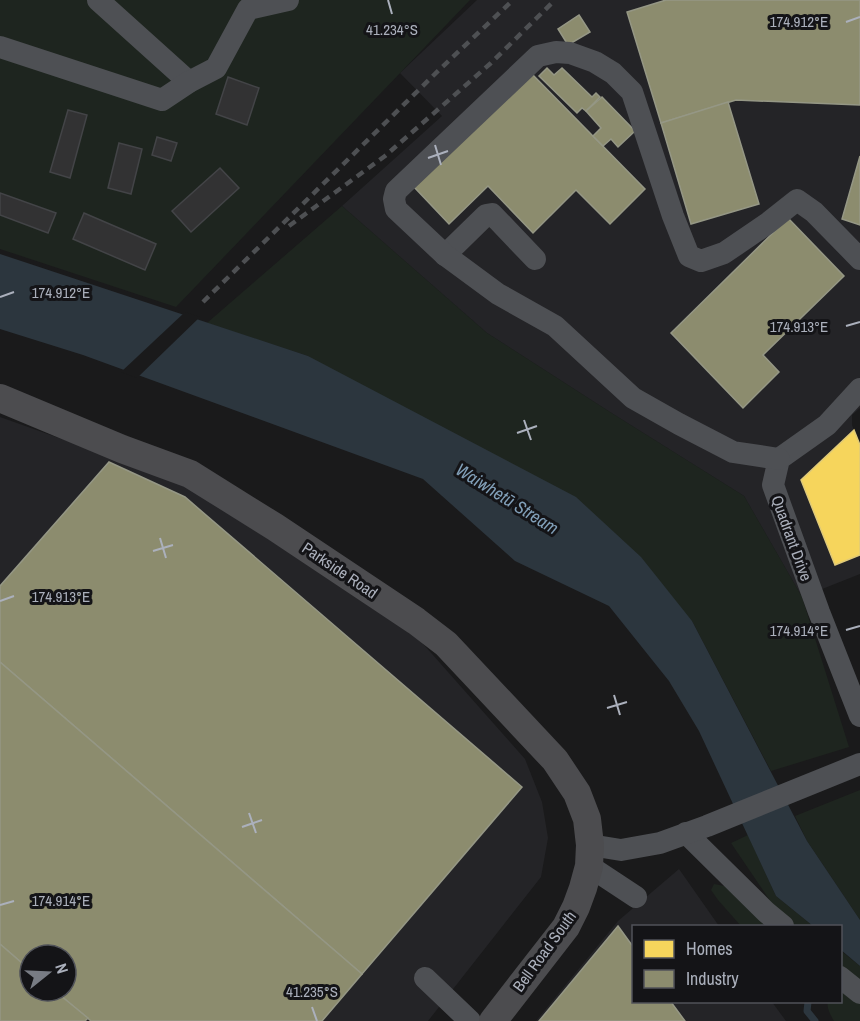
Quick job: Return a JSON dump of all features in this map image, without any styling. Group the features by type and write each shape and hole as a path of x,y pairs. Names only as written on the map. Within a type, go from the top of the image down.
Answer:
{"main road":[{"name":"Parkside Road","path":"0,398 190,474 275,527 416,621 446,644 555,760 577,793 587,819 589,856"},
{"name":"Bell Road South","path":"493,1021 566,927 583,888 589,856"}],"street":[{"path":"98,0 189,82"},
{"path":"0,47 162,100 216,68 248,9 288,0"},
{"path":"860,259 814,212 797,200 768,223 723,253 701,261 689,256 673,216 632,92 613,73 594,62 570,53 556,52 538,56 396,192 394,199 396,209 445,255 498,294 555,326 633,398 733,452 779,459 827,425 860,389"},
{"path":"445,255 486,215 492,214 535,259"},
{"name":"Quadrant Drive","path":"779,459 773,485 860,716"},
{"path":"589,856 660,843 860,764"},
{"path":"686,833 781,925"},
{"path":"589,856 636,897"},
{"path":"425,978 470,1021"},
{"path":"842,979 860,993"}],"shaded area":[{"path":"0,0 470,0 176,307 0,249"},
{"path":"477,0 860,0 860,408 852,415 852,425 860,445 860,574 802,597 744,496 487,333 342,206 442,116 400,73"},
{"path":"342,206 487,333 744,496 802,597 849,747 771,771 692,621 308,356 207,323"},
{"path":"0,417 174,479 409,628 525,759 542,802 548,838 541,877 428,1021 0,1021"},
{"path":"860,790 860,920 807,841 795,816"},
{"path":"748,835 776,896 812,925 793,925 777,911 731,843"},
{"path":"679,869 718,925 632,925 632,1003 773,1003 786,1021 536,1021 618,921"},
{"path":"714,884 730,887 774,925 740,925 711,890"},
{"path":"842,952 860,966 860,986 842,970"},
{"path":"842,985 860,1001 860,1021 834,1021 828,1004 842,1003"}],"water":[{"name":"Waiwhetū Stream","path":"0,254 308,356 576,497 641,557 692,621 807,841 860,920 860,966 842,951 842,925 812,925 776,896 699,731 669,681 609,606 515,561 423,479 83,355 0,329"}],"pier":[{"path":"185,312 200,317 137,378 121,372"}],"building: Homes":[{"path":"854,430 860,445 860,555 835,565 801,480"}],"building: Industry":[{"path":"666,0 860,0 860,105 736,100 661,123 627,12"},
{"path":"579,15 590,32 568,45 558,29"},
{"path":"547,68 554,75 562,68 592,97 596,93 600,97 586,111 582,108 577,113 539,76"},
{"path":"531,73 645,189 610,224 576,190 533,233 488,186 449,224 414,187"},
{"path":"602,97 635,131 618,147 611,139 603,146 593,136 601,128 586,111"},
{"path":"728,102 759,204 691,224 661,123"},
{"path":"860,156 860,225 842,219"},
{"path":"788,218 844,276 763,355 779,372 743,408 671,333"},
{"path":"109,462 185,497 522,787 362,974 0,662 0,586"},
{"path":"0,662 362,974 322,1021 91,1021 69,1003 78,1003 78,943 18,943 18,960 0,944"},
{"path":"618,926 632,945 632,1003 672,1003 685,1021 539,1021"},
{"path":"0,944 18,960 18,1003 70,1003 88,1018 85,1021 0,1021"}],"building: Other":[{"path":"228,77 259,88 247,125 216,114"},
{"path":"68,110 87,115 70,178 50,172"},
{"path":"157,137 177,143 171,161 152,155"},
{"path":"119,143 142,149 131,194 108,188"},
{"path":"220,168 239,188 191,232 172,211"},
{"path":"0,193 56,213 48,233 0,215"},
{"path":"84,213 156,244 145,270 73,239"}],"waterway":[{"path":"808,1003 807,1011 815,1021"}],"railway":[{"path":"203,302 513,0"},
{"path":"289,226 385,156 491,63 555,0"}]}
